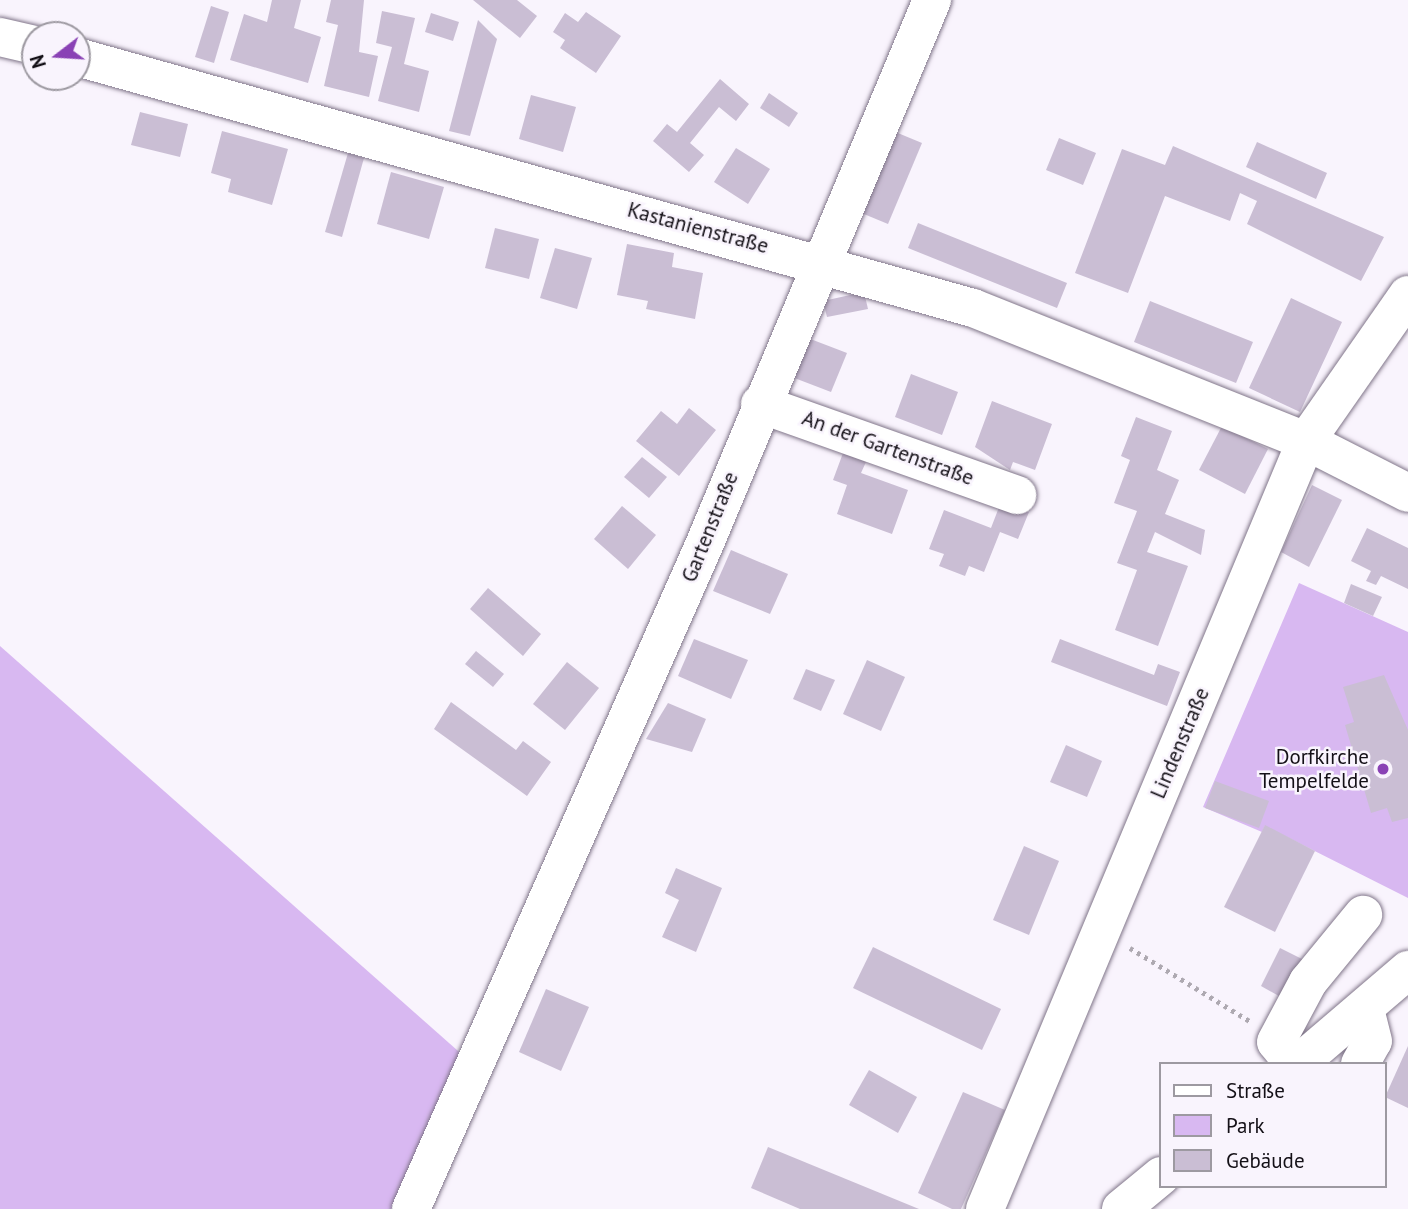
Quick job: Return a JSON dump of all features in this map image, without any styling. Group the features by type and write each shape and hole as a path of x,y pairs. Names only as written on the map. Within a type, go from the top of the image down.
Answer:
{"street":[{"name":"Gartenstraße","path":"411,1209 478,1049 648,676 932,0"},
{"path":"0,37 21,42"},
{"name":"Kastanienstraße","path":"91,61 822,262 973,307 1306,441 1408,493"},
{"name":"Lindenstraße","path":"985,1209 1306,441 1408,295"},
{"name":"An der Gartenstraße","path":"760,404 1017,495"},
{"path":"1289,1057 1308,982 1363,915"},
{"path":"1289,1057 1366,1009 1408,970"},
{"path":"1361,1062 1373,1041 1366,1009"},
{"path":"1121,1209 1160,1177"}],"path":[{"path":"1101,931 1243,1015 1289,1057"}],"green space":[{"path":"1299,583 1408,632 1408,898 1265,826 1262,832 1203,807"},
{"path":"0,646 466,1058 399,1209 0,1209"}],"building":[{"path":"272,0 301,0 294,28 321,37 308,83 230,60 244,14 267,22"},
{"path":"331,0 364,0 359,52 378,56 369,97 324,86 338,25 326,22"},
{"path":"473,0 517,0 537,16 520,38"},
{"path":"211,6 229,12 214,63 195,57"},
{"path":"382,11 415,18 404,64 429,71 419,112 378,101 392,47 376,43"},
{"path":"586,12 621,36 596,73 560,48 565,40 553,32 565,13 578,22"},
{"path":"431,13 459,22 453,41 425,32"},
{"path":"478,20 497,39 470,136 449,131"},
{"path":"720,79 749,104 736,121 719,107 690,143 704,155 689,172 653,141 667,124 677,132"},
{"path":"769,93 798,113 789,127 760,108"},
{"path":"531,95 576,107 563,152 519,139"},
{"path":"140,112 188,124 180,157 131,145"},
{"path":"222,131 288,149 272,205 228,192 231,179 211,173"},
{"path":"893,131 922,143 888,224 859,212"},
{"path":"1059,138 1096,153 1083,185 1046,170"},
{"path":"1257,142 1327,173 1316,199 1246,167"},
{"path":"1173,146 1384,237 1361,281 1247,224 1257,201 1240,193 1230,221 1165,196 1128,293 1075,273 1122,149 1165,165"},
{"path":"736,148 770,169 748,204 714,182"},
{"path":"348,153 364,158 342,237 325,232"},
{"path":"391,172 444,187 429,239 377,224"},
{"path":"918,223 1067,283 1057,308 908,248"},
{"path":"495,228 539,239 529,279 485,268"},
{"path":"627,244 674,253 672,267 703,273 695,319 646,309 648,301 617,295"},
{"path":"555,248 592,258 577,309 540,298"},
{"path":"864,292 868,309 827,317 823,301"},
{"path":"1291,298 1342,322 1300,412 1249,388"},
{"path":"1150,301 1253,342 1236,383 1134,342"},
{"path":"800,335 847,353 831,392 784,374"},
{"path":"911,374 958,392 942,435 895,417"},
{"path":"992,401 1052,424 1035,470 1013,462 1010,470 975,447"},
{"path":"689,408 716,430 679,476 636,441 661,411 677,424"},
{"path":"1136,417 1172,431 1157,470 1179,480 1165,514 1205,530 1201,555 1155,532 1147,552 1188,566 1158,646 1115,630 1137,570 1117,563 1137,511 1114,503 1130,460 1121,456"},
{"path":"1222,426 1268,449 1245,494 1199,470"},
{"path":"843,453 866,462 861,473 908,490 892,534 837,514 847,485 833,480"},
{"path":"642,457 667,477 649,498 624,477"},
{"path":"1312,485 1342,500 1309,567 1281,552"},
{"path":"1001,502 1029,512 1018,539 1000,532 984,572 969,566 965,576 939,566 944,554 929,549 944,510 991,528"},
{"path":"622,506 656,535 628,569 594,539"},
{"path":"1367,528 1408,548 1408,589 1381,576 1376,585 1366,581 1371,571 1351,561"},
{"path":"731,550 788,574 770,614 713,591"},
{"path":"1351,584 1382,597 1373,616 1344,603"},
{"path":"488,588 541,634 523,656 470,609"},
{"path":"694,639 748,660 731,699 678,676"},
{"path":"1060,639 1154,675 1158,664 1180,672 1167,706 1051,662"},
{"path":"476,651 504,674 493,687 465,664"},
{"path":"867,660 905,677 881,731 843,714"},
{"path":"567,662 599,688 565,730 533,704"},
{"path":"806,669 835,680 821,711 793,699"},
{"name":"Dorfkirche Tempelfelde","path":"1384,675 1408,730 1408,818 1392,822 1387,808 1371,813 1345,725 1354,722 1343,687"},
{"path":"451,702 516,750 523,741 551,762 527,796 434,729"},
{"path":"668,703 706,719 692,752 646,739"},
{"path":"1066,745 1102,761 1087,797 1050,782"},
{"path":"1215,781 1269,801 1259,828 1205,808"},
{"path":"1265,825 1315,851 1275,932 1224,907"},
{"path":"1024,846 1059,861 1029,935 993,920"},
{"path":"676,868 722,888 696,952 662,937 679,900 665,893"},
{"path":"873,947 1001,1009 982,1050 853,988"},
{"path":"1280,948 1306,961 1286,1000 1261,986"},
{"path":"546,989 589,1007 561,1071 519,1052"},
{"path":"1408,1046 1408,1108 1387,1098"},
{"path":"869,1070 917,1097 898,1133 849,1105"},
{"path":"963,1092 1005,1110 961,1209 952,1209 918,1193"},
{"path":"768,1147 919,1209 800,1209 751,1188"}],"place":[{"name":"Dorfkirche Tempelfelde","path":"1383,769"}]}
